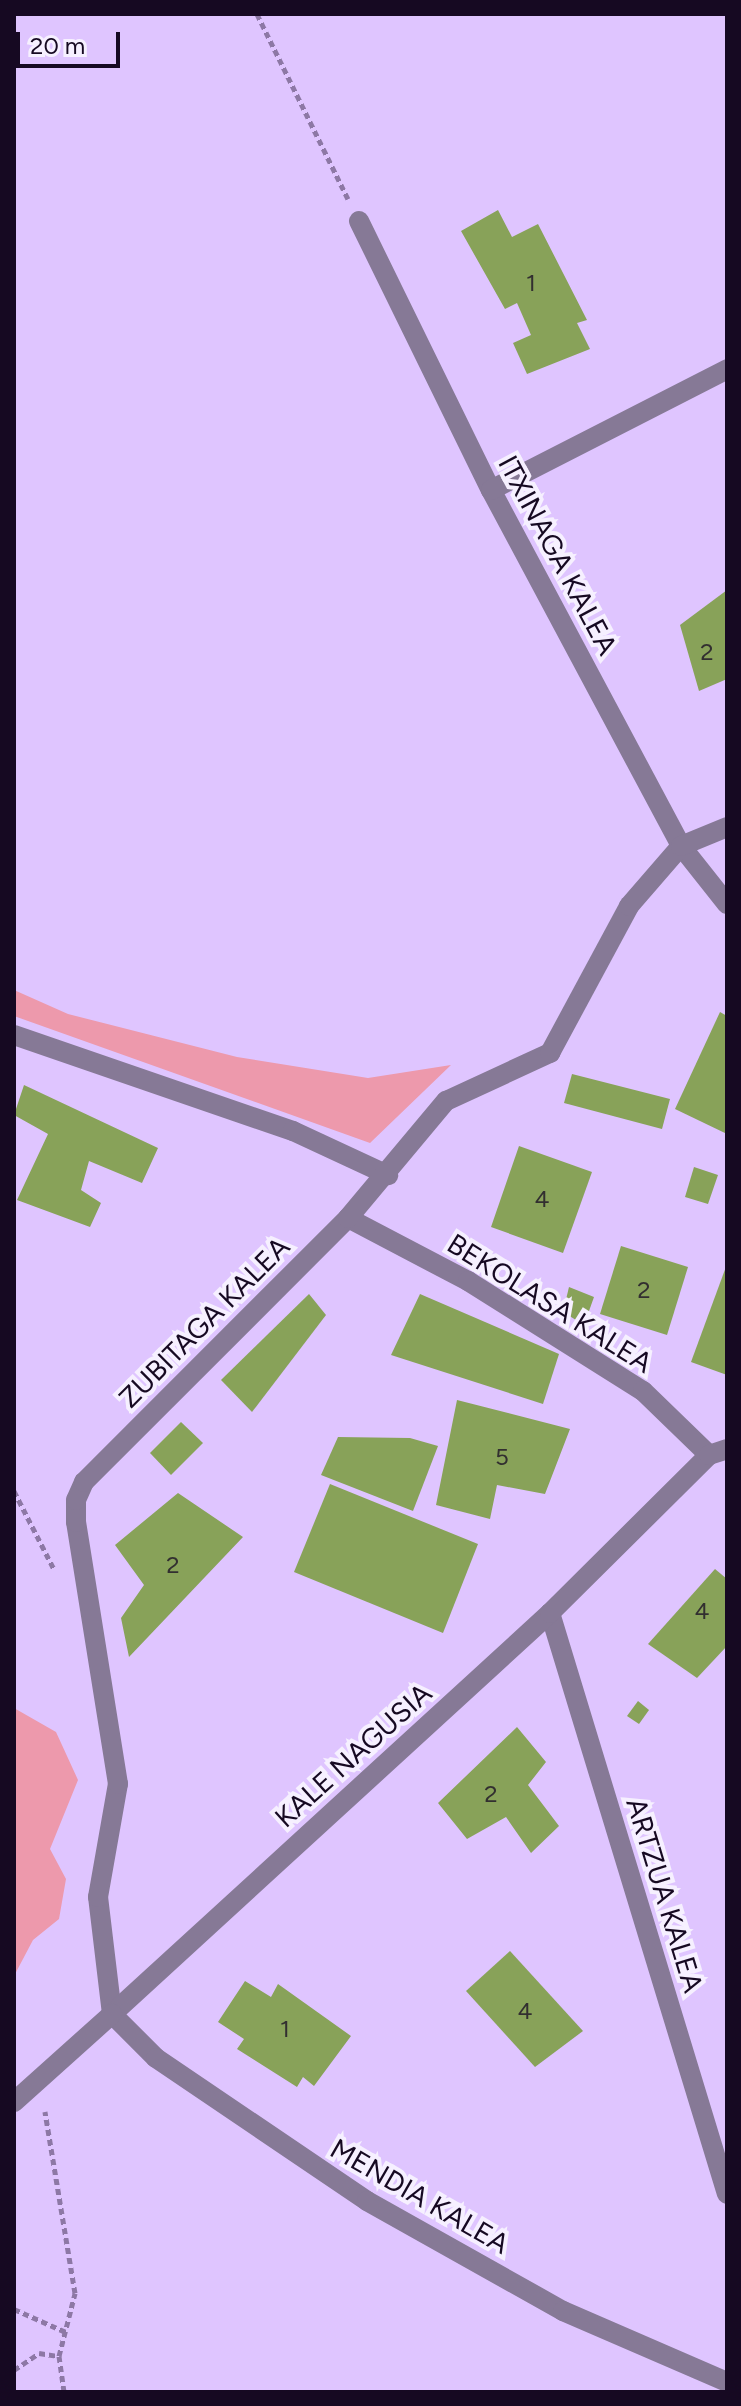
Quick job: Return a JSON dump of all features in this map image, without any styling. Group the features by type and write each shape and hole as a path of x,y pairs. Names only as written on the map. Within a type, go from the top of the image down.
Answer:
{"street":[{"name":"ITXINAGA KALEA","path":"359,221 491,490 681,846 727,904"},
{"path":"491,490 727,369"},
{"name":"ZUBITAGA KALEA","path":"112,2014 98,1897 118,1784 76,1500 92,1474 388,1175 446,1101 550,1053 629,906 681,846 727,827"},
{"path":"14,1035 293,1131 388,1175"},
{"name":"BEKOLASA KALEA","path":"348,1218 468,1281 643,1391 718,1452"},
{"name":"KALE NAGUSIA","path":"14,2102 550,1613 718,1452"},
{"name":"ARTZUA KALEA","path":"550,1613 727,2194"},
{"name":"MENDIA KALEA","path":"112,2014 156,2058 367,2201 563,2311 727,2382"}],"path":[{"path":"257,14 359,221"},
{"path":"39,2079 75,2293 59,2356 64,2392"},
{"path":"14,2309 66,2332"},
{"path":"14,2370 39,2353 59,2356"}],"shaded area":[{"path":"14,990 68,1014 237,1057 368,1078 451,1065 370,1143 14,1016"},
{"path":"14,1708 56,1732 78,1780 50,1849 66,1879 59,1919 33,1940 14,1976"}],"building":[{"path":"498,210 512,237 538,224 587,320 577,323 590,349 527,374 513,343 531,335 517,303 505,309 461,231"},
{"path":"727,590 727,679 699,691 680,625"},
{"path":"720,1012 727,1016 727,1134 675,1109"},
{"path":"572,1074 670,1099 662,1129 564,1103"},
{"path":"24,1085 158,1148 142,1183 89,1161 81,1190 101,1203 90,1227 17,1200 48,1134 14,1115"},
{"path":"519,1146 592,1172 563,1253 491,1227"},
{"path":"694,1167 718,1175 708,1204 685,1197"},
{"path":"621,1246 688,1267 667,1335 600,1314"},
{"path":"727,1264 727,1375 691,1362"},
{"path":"569,1287 594,1297 584,1325 563,1312"},
{"path":"309,1294 326,1315 252,1412 221,1380"},
{"path":"420,1294 559,1354 543,1404 391,1355"},
{"path":"457,1400 570,1429 545,1494 497,1485 490,1519 436,1505"},
{"path":"181,1422 203,1443 171,1475 150,1453"},
{"path":"338,1437 410,1438 438,1446 413,1511 321,1475"},
{"path":"330,1484 478,1544 443,1633 294,1572"},
{"path":"178,1493 243,1537 129,1657 121,1618 144,1585 115,1545"},
{"path":"715,1569 727,1579 727,1646 697,1678 648,1644"},
{"path":"638,1701 649,1710 639,1724 627,1716"},
{"path":"517,1727 546,1762 528,1785 559,1826 531,1853 506,1817 467,1839 438,1803"},
{"path":"510,1951 583,2031 535,2067 466,1991"},
{"path":"245,1981 271,1997 278,1984 351,2036 314,2086 303,2077 297,2087 237,2049 244,2039 218,2022"}]}
